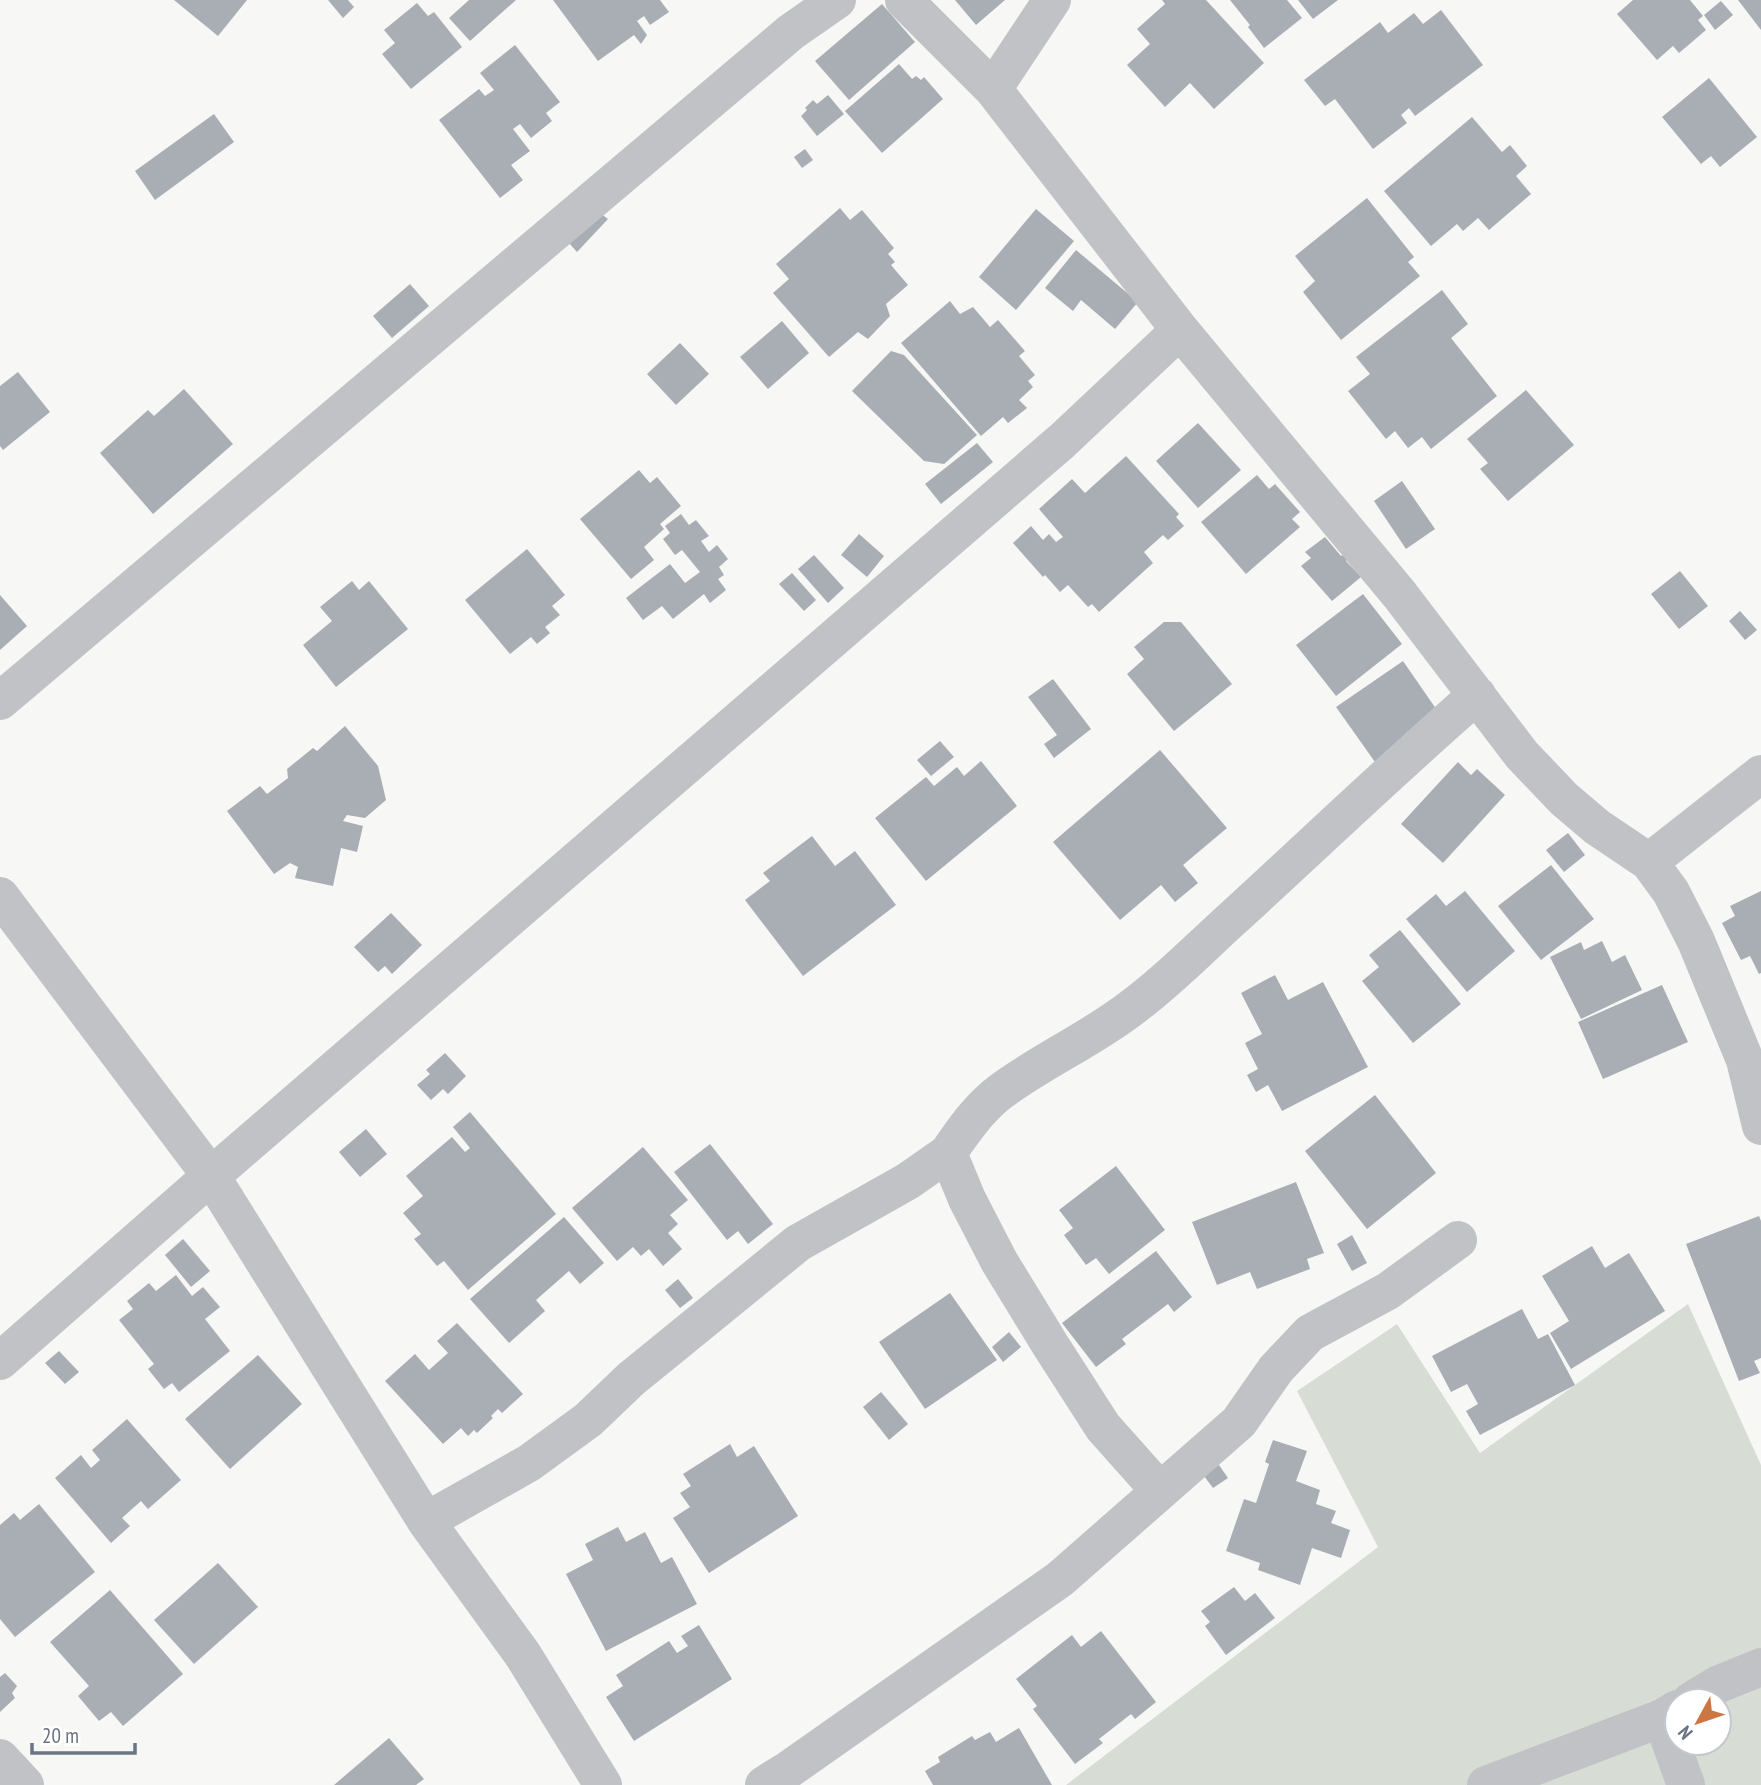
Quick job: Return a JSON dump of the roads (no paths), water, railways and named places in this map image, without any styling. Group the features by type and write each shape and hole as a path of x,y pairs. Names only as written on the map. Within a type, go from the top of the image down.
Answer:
{"street":[{"path":"0,701 791,32 837,0"},
{"path":"904,0 993,89 1180,330 1400,595 1522,755 1564,799 1598,827 1649,862 1671,892 1696,942 1745,1060 1761,1126"},
{"path":"993,89 1052,0"},
{"path":"0,1361 1062,441 1180,330"},
{"path":"426,1521 529,1463 587,1420 631,1379 799,1243 908,1181 948,1153 965,1128 998,1094 1051,1059 1091,1037 1135,1006 1477,695"},
{"path":"1649,862 1761,774"},
{"path":"0,896 211,1176 426,1521 523,1655 603,1785"},
{"path":"948,1153 967,1199 999,1261 1051,1346 1103,1427 1160,1491"},
{"path":"764,1785 1060,1579 1239,1422 1276,1369 1310,1333 1388,1291 1458,1240"},
{"path":"1715,1687 1761,1667"},
{"path":"1486,1785 1663,1715"},
{"path":"1683,1757 1686,1785"},
{"path":"0,1758 25,1785"}]}
